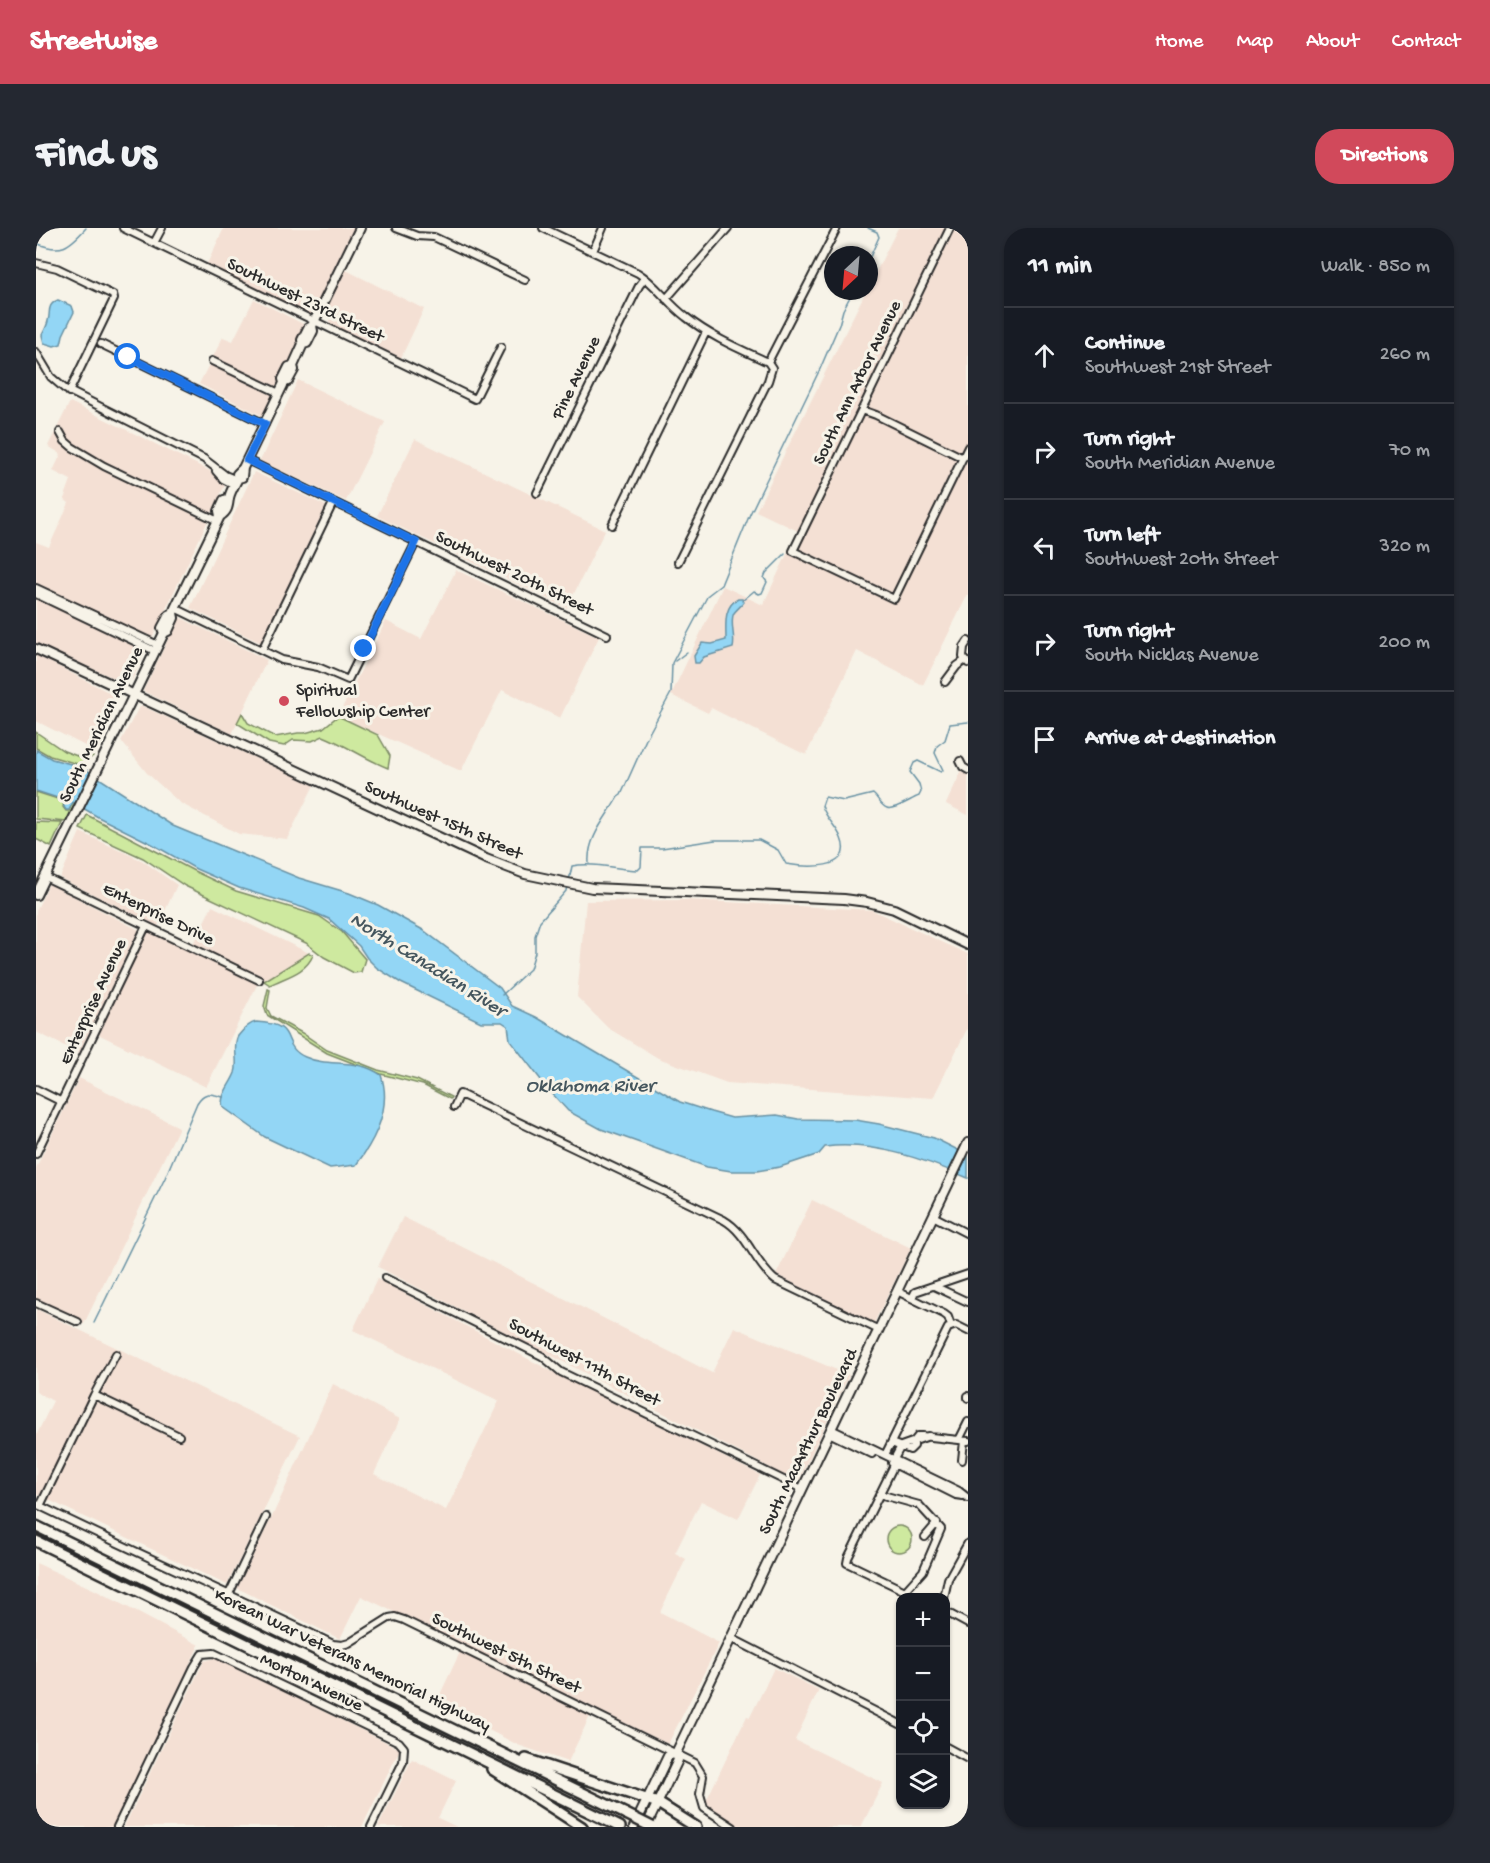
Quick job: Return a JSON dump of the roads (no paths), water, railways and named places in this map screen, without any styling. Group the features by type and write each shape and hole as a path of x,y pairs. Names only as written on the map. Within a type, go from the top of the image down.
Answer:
{"highway":[{"name":"Korean War Veterans Memorial Highway","path":"36,1526 652,1827"},
{"name":"Korean War Veterans Memorial Highway","path":"36,1541 620,1827"},
{"path":"462,1733 533,1762 658,1803 696,1827"},
{"path":"468,1752 516,1786 582,1827"}],"main road":[{"name":"South Meridian Avenue","path":"36,896 156,648 164,633 168,631 174,618 174,611 219,518 230,503 229,498 237,481 242,477 245,464 284,383 288,381 294,370 293,366 303,344 307,343 313,331 313,324 360,228"},
{"name":"Southwest 15th Street","path":"36,649 486,859 543,879 592,888 844,899 867,902 894,909 968,945"},
{"name":"South MacArthur Boulevard","path":"646,1827 678,1761 676,1753 968,1143"},
{"name":"South MacArthur Boulevard","path":"634,1827 668,1756 676,1753"}],"street":[{"name":"Southwest 23rd Street","path":"123,228 313,324 475,399 501,347"},
{"path":"154,243 162,228"},
{"path":"396,228 417,236 434,237 525,280"},
{"path":"543,228 645,278 683,315 706,332 768,362 772,368 678,562"},
{"path":"593,251 603,228"},
{"path":"666,299 728,228"},
{"path":"768,362 837,228"},
{"name":"South Ann Arbor Avenue","path":"950,228 793,551 894,599 963,458"},
{"path":"36,263 57,268 113,295 114,299 69,392"},
{"name":"Pine Avenue","path":"537,493 645,278"},
{"path":"612,525 706,332"},
{"path":"100,344 265,424"},
{"path":"36,352 51,378 69,392 210,463 237,481"},
{"path":"212,361 279,393"},
{"path":"861,410 876,415 963,458 968,447"},
{"path":"60,432 72,447 104,466 219,518"},
{"name":"Southwest 20th Street","path":"245,464 333,502 607,635"},
{"path":"262,650 333,502"},
{"path":"174,611 287,662 318,667 348,680 416,542"},
{"path":"36,588 59,602"},
{"path":"36,594 59,602 156,648"},
{"path":"945,682 950,674 966,662 963,652 968,641"},
{"path":"960,761 968,770"},
{"name":"Enterprise Drive","path":"45,877 259,980"},
{"name":"Enterprise Avenue","path":"36,1154 146,926"},
{"path":"36,1089 62,1102"},
{"path":"454,1107 460,1094 724,1220 735,1227 767,1274 775,1280 879,1330"},
{"path":"933,1216 968,1234"},
{"path":"912,1298 915,1292 968,1274"},
{"name":"Southwest 11th Street","path":"385,1278 542,1356 561,1372 802,1489"},
{"path":"934,1286 968,1302"},
{"path":"897,1291 944,1314 950,1327"},
{"path":"36,1303 78,1322"},
{"path":"885,1455 909,1406 909,1400 916,1392 950,1327 956,1325 968,1331"},
{"path":"38,1505 116,1354"},
{"path":"94,1395 179,1436"},
{"path":"962,1460 968,1422"},
{"path":"830,1431 885,1455 894,1462"},
{"path":"830,1431 956,1495 966,1497"},
{"path":"879,1494 919,1505 937,1523 941,1532 923,1571 905,1591 847,1563 900,1448 929,1436 964,1441"},
{"path":"891,1443 900,1448"},
{"name":"Southwest 5th Street","path":"38,1505 144,1557 338,1645 349,1643 386,1619 399,1618 695,1762 704,1776 700,1798 704,1808 733,1827"},
{"path":"228,1594 266,1517"},
{"path":"925,1537 937,1523"},
{"path":"945,1593 948,1579 968,1544"},
{"path":"950,1615 968,1624"},
{"path":"731,1638 896,1722"},
{"name":"Morton Avenue","path":"117,1827 202,1654 214,1653 399,1742 404,1748 403,1762 371,1827"},
{"path":"950,1750 968,1759"}],"water":[{"path":"58,300 72,306 74,312 61,344 54,346 44,343 42,335 48,323 50,306"},
{"path":"738,599 744,602 733,617 733,648 704,657 699,663 695,663 694,656 702,643 712,644 726,640 728,611 733,602"},
{"name":"Oklahoma River","path":"36,750 52,759 82,767 173,826 299,878 349,893 378,905 423,930 500,988 512,1006 536,1017 680,1102 732,1118 777,1115 798,1119 855,1120 934,1138 968,1155 968,1178 898,1153 843,1146 825,1147 819,1154 780,1167 757,1171 731,1171 707,1167 601,1129 568,1111 510,1040 508,1026 502,1022 481,1022 401,983 377,968 359,946 329,919 304,908 239,888 196,869 73,802 69,810 66,810 64,800 36,791"},
{"path":"256,1022 279,1027 284,1031 292,1047 305,1057 323,1062 362,1066 381,1075 384,1099 380,1123 356,1165 330,1168 265,1137 223,1107 224,1094 236,1068 236,1040 244,1030"}],"waterway":[{"path":"36,243 52,248 64,247 75,240 86,228"},
{"path":"868,228 877,232 879,237 875,246"},
{"path":"589,863 594,837 621,795 647,737 671,693 672,663 708,595 721,585 750,514 820,369 848,300"},
{"path":"742,601 754,591 762,593 767,582 764,578 766,573 785,554"},
{"path":"675,661 687,652"},
{"path":"569,881 572,866 596,865 638,870 641,867 642,848 662,848 715,840 759,840 778,850 786,864 815,866 834,862 841,857 843,849 841,838 822,806 825,797 844,801 873,794 883,806 890,808 919,796 921,792 919,784 910,772 914,763 918,761 941,772 943,770 935,753 937,746 945,740 950,724 968,722"},
{"name":"North Canadian River","path":"502,995 530,969 535,952 535,936 540,921 566,891 567,885"},
{"path":"94,1323 165,1178 197,1103 206,1095 223,1097"}],"place":[{"name":"Spiritual Fellowship Center","path":"284,701"}]}
